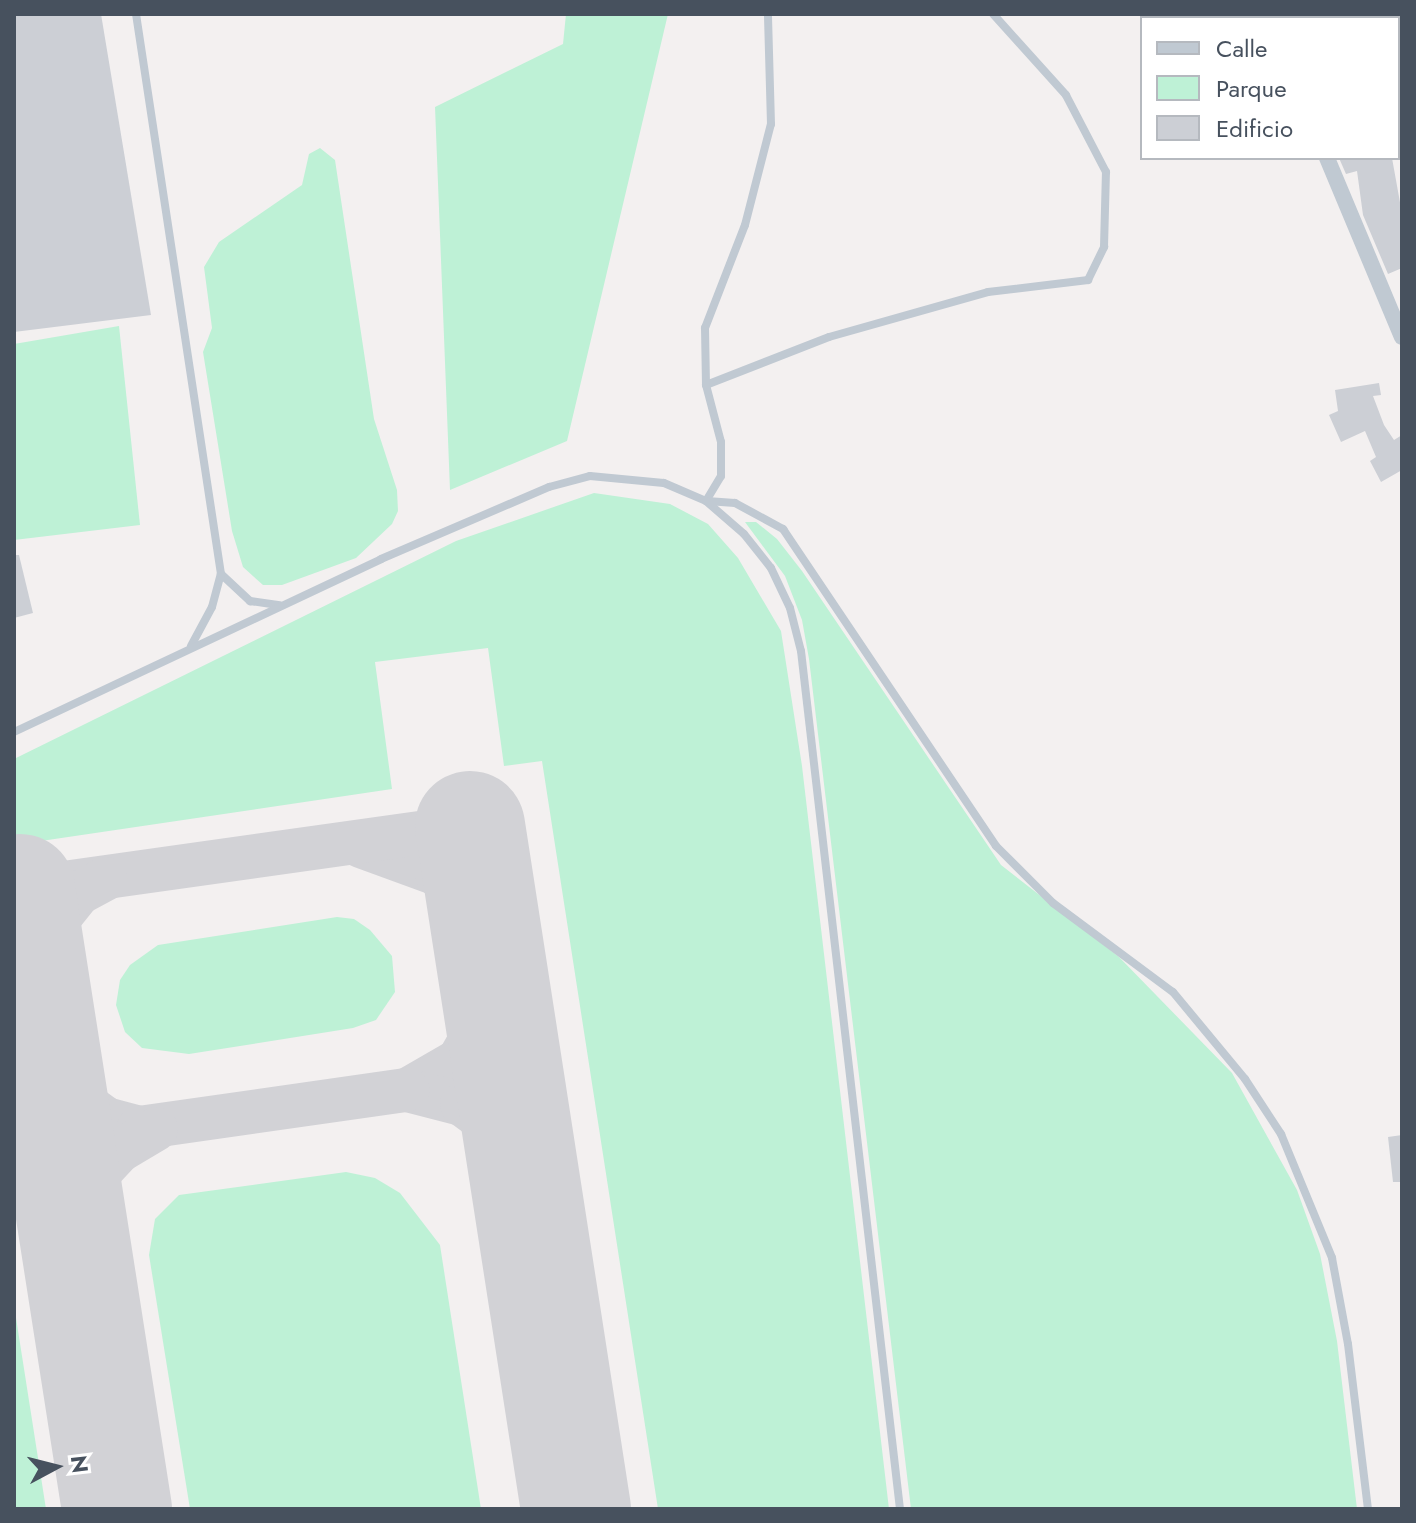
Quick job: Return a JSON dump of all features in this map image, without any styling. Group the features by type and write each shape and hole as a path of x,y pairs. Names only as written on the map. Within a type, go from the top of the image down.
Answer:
{"street":[{"path":"1328,160 1402,337"}],"lane":[{"path":"136,14 221,574 207,619 189,648"},
{"path":"706,501 721,476 721,442 706,385 705,328 745,225 771,124 768,14"},
{"path":"706,385 829,337 959,300 1039,282 1088,280 1104,247 1106,172 1066,95 993,14"},
{"path":"14,732 506,502 590,476 664,483 706,501 744,534 771,568 790,608 801,651 900,1509"},
{"path":"706,501 735,503 783,529 1015,868 1053,903 1173,992 1245,1079 1281,1134 1332,1258 1348,1344 1368,1509"},
{"path":"221,574 250,601 284,605"}],"green space":[{"path":"566,14 668,14 567,441 450,490 435,107 563,44"},
{"path":"320,148 335,160 374,419 397,490 398,511 392,524 356,558 282,585 263,585 243,567 232,531 203,352 212,328 204,267 219,242 302,185 309,154"},
{"path":"119,326 140,525 14,540 14,344"},
{"path":"594,493 670,504 708,524 738,558 781,631 802,766 889,1509 658,1509 542,761 504,766 488,648 375,662 392,789 14,845 14,759 456,541"},
{"path":"745,522 756,522 777,539 802,571 1001,865 1119,957 1232,1073 1297,1190 1320,1254 1337,1341 1357,1509 911,1509 809,659 802,620 785,576"},
{"path":"337,917 354,919 370,930 392,956 395,992 376,1020 353,1028 189,1054 142,1048 125,1032 116,1005 120,980 130,965 158,945"},
{"path":"346,1172 375,1178 400,1193 440,1245 481,1509 190,1509 149,1255 155,1219 179,1195"},
{"path":"14,1305 46,1509 14,1509"}],"building":[{"path":"14,14 101,14 151,315 14,332"},
{"path":"1340,160 1392,160 1401,208 1402,268 1388,274 1363,215 1357,171 1346,174"},
{"path":"1379,383 1381,395 1373,396 1384,425 1394,440 1402,435 1402,470 1381,482 1370,461 1376,457 1365,431 1341,442 1329,415 1338,411 1335,390"},
{"path":"14,555 19,555 33,613 14,618"},
{"path":"1402,1135 1402,1182 1393,1182 1388,1137"}],"taxiway":[{"path":"14,890 470,826"},
{"path":"361,846 437,874 484,920"},
{"path":"39,999 38,966 47,933 79,893 105,879"},
{"path":"496,994 459,1060 407,1090 462,1104 520,1147"},
{"path":"47,1049 76,1097 106,1119 139,1128 407,1090"},
{"path":"77,1249 82,1204 95,1177 119,1151 156,1129"}],"runway":[{"path":"470,826 576,1509"},
{"path":"20,889 117,1509"}]}
